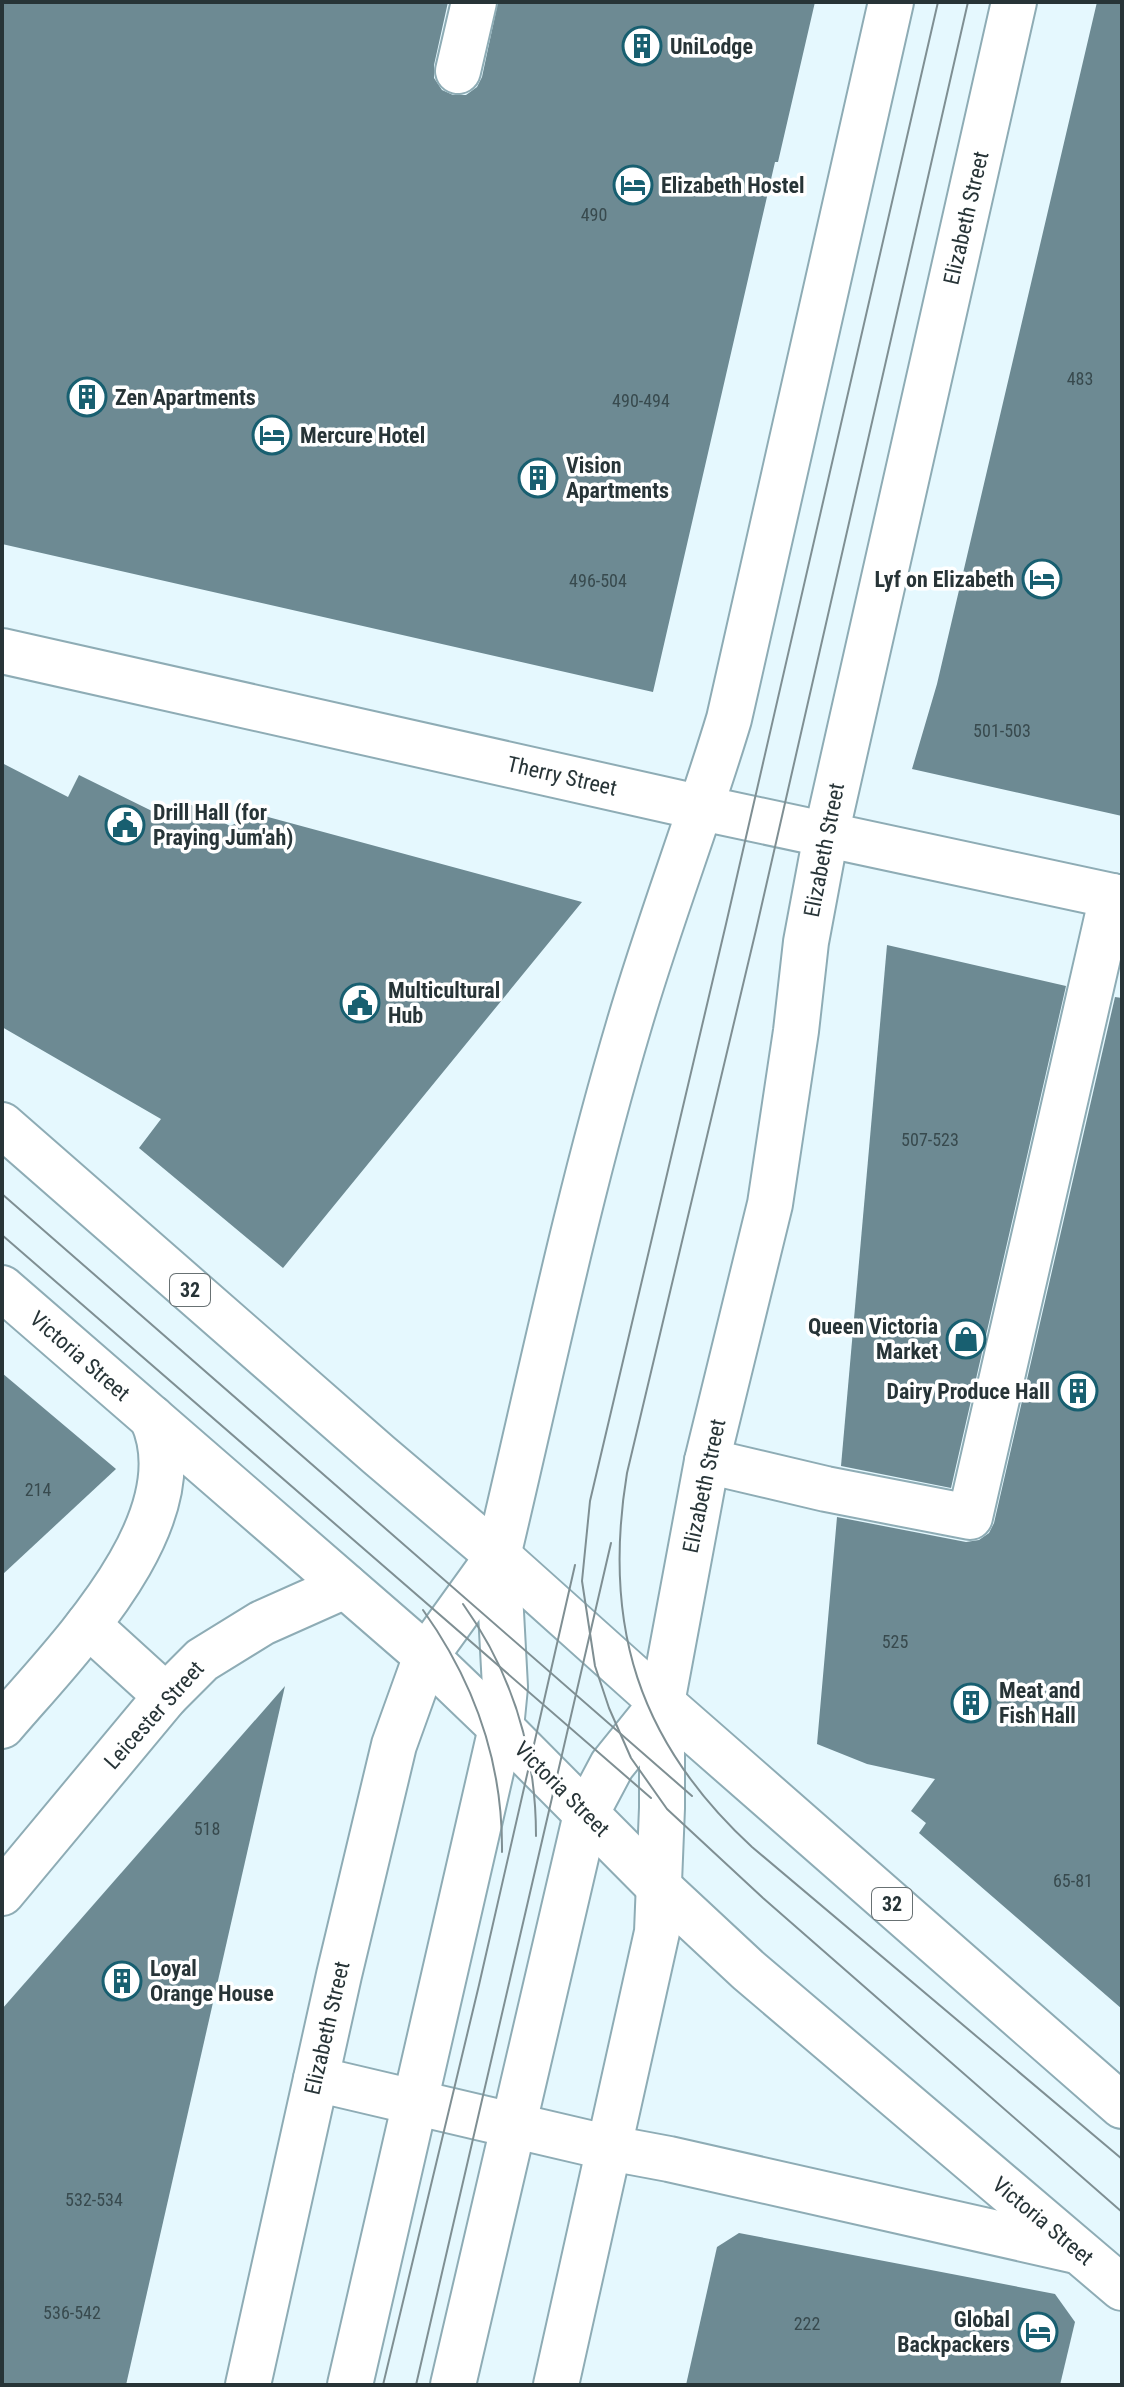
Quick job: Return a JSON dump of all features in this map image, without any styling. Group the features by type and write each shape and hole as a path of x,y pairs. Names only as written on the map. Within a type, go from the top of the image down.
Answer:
{"main road":[{"path":"458,71 474,2"},
{"name":"Elizabeth Street","path":"350,2385 501,1728 505,1687 498,1556 585,1189 629,1024 729,719 891,2"},
{"name":"Elizabeth Street","path":"556,2385 657,1932 662,1703 707,1461 770,1204 806,942 826,835 1014,2"},
{"name":"Therry Street","path":"2,651 702,808 1117,897"},
{"path":"707,1461 826,1489 970,1517 1117,897"},
{"name":"32","path":"2,1125 498,1556 1122,2106"},
{"name":"Victoria Street","path":"2,1288 426,1656 660,1888 748,1970 1122,2288"},
{"path":"2,1726 102,1609 123,1578 161,1485 162,1443 152,1418"},
{"name":"Elizabeth Street","path":"248,2385 384,1779 405,1708 426,1656 498,1556"},
{"name":"Leicester Street","path":"2,1893 166,1696 202,1660 241,1634 345,1586"},
{"path":"88,1625 166,1696"},
{"name":"Elizabeth Street","path":"453,2385 586,1814 612,1765 662,1703"},
{"path":"316,2079 610,2148 1078,2251"}],"building":[{"path":"2,2 448,2 434,78 442,90 453,95 466,95 477,87 482,77 498,2 815,2 653,692 2,544"},
{"path":"1097,2 1122,2 1122,816 912,769 937,684"},
{"path":"2,763 68,797 79,775 154,812 186,802 230,826 257,814 582,902 283,1268 139,1148 161,1119 2,1027"},
{"path":"887,945 1066,986 951,1488 841,1466"},
{"path":"1115,997 1122,998 1122,2009 919,1833 926,1823 911,1811 935,1779 867,1764 817,1744 837,1517 966,1542 979,1540 989,1533 994,1523"},
{"path":"2,1373 116,1469 2,1575"},
{"path":"285,1686 126,2385 2,2385 2,2009"},
{"path":"739,2233 1055,2294 1075,2322 1060,2385 686,2385 717,2247"}],"tram line":[{"path":"938,2 590,1501 582,1581 595,1666 609,1708 631,1758 667,1809 763,1898 1122,2212"},
{"path":"968,2 756,930 627,1473 621,1528 620,1581 626,1630 637,1678 656,1723 681,1766 713,1807 752,1847 1122,2159"},
{"path":"2,1194 692,1796"},
{"path":"2,1235 651,1798"},
{"path":"416,2385 611,1543"},
{"path":"383,2385 575,1565"},
{"path":"463,1604 496,1658 518,1714 532,1773 536,1836"},
{"path":"423,1610 457,1666 482,1725 497,1786 502,1852"}],"place":[{"name":"UniLodge","path":"642,46"},
{"name":"Elizabeth Hostel","path":"633,185"},
{"name":"Zen Apartments","path":"87,397"},
{"name":"Mercure Hotel","path":"272,435"},
{"name":"Vision Apartments","path":"538,478"},
{"name":"Lyf on Elizabeth","path":"1042,579"},
{"name":"Drill Hall (for Praying Jum'ah)","path":"125,825"},
{"name":"Multicultural Hub","path":"360,1003"},
{"name":"Queen Victoria Market","path":"966,1339"},
{"name":"Dairy Produce Hall","path":"1078,1391"},
{"name":"Meat and Fish Hall","path":"971,1703"},
{"name":"Loyal Orange House","path":"122,1981"},
{"name":"Global Backpackers","path":"1038,2332"}]}
